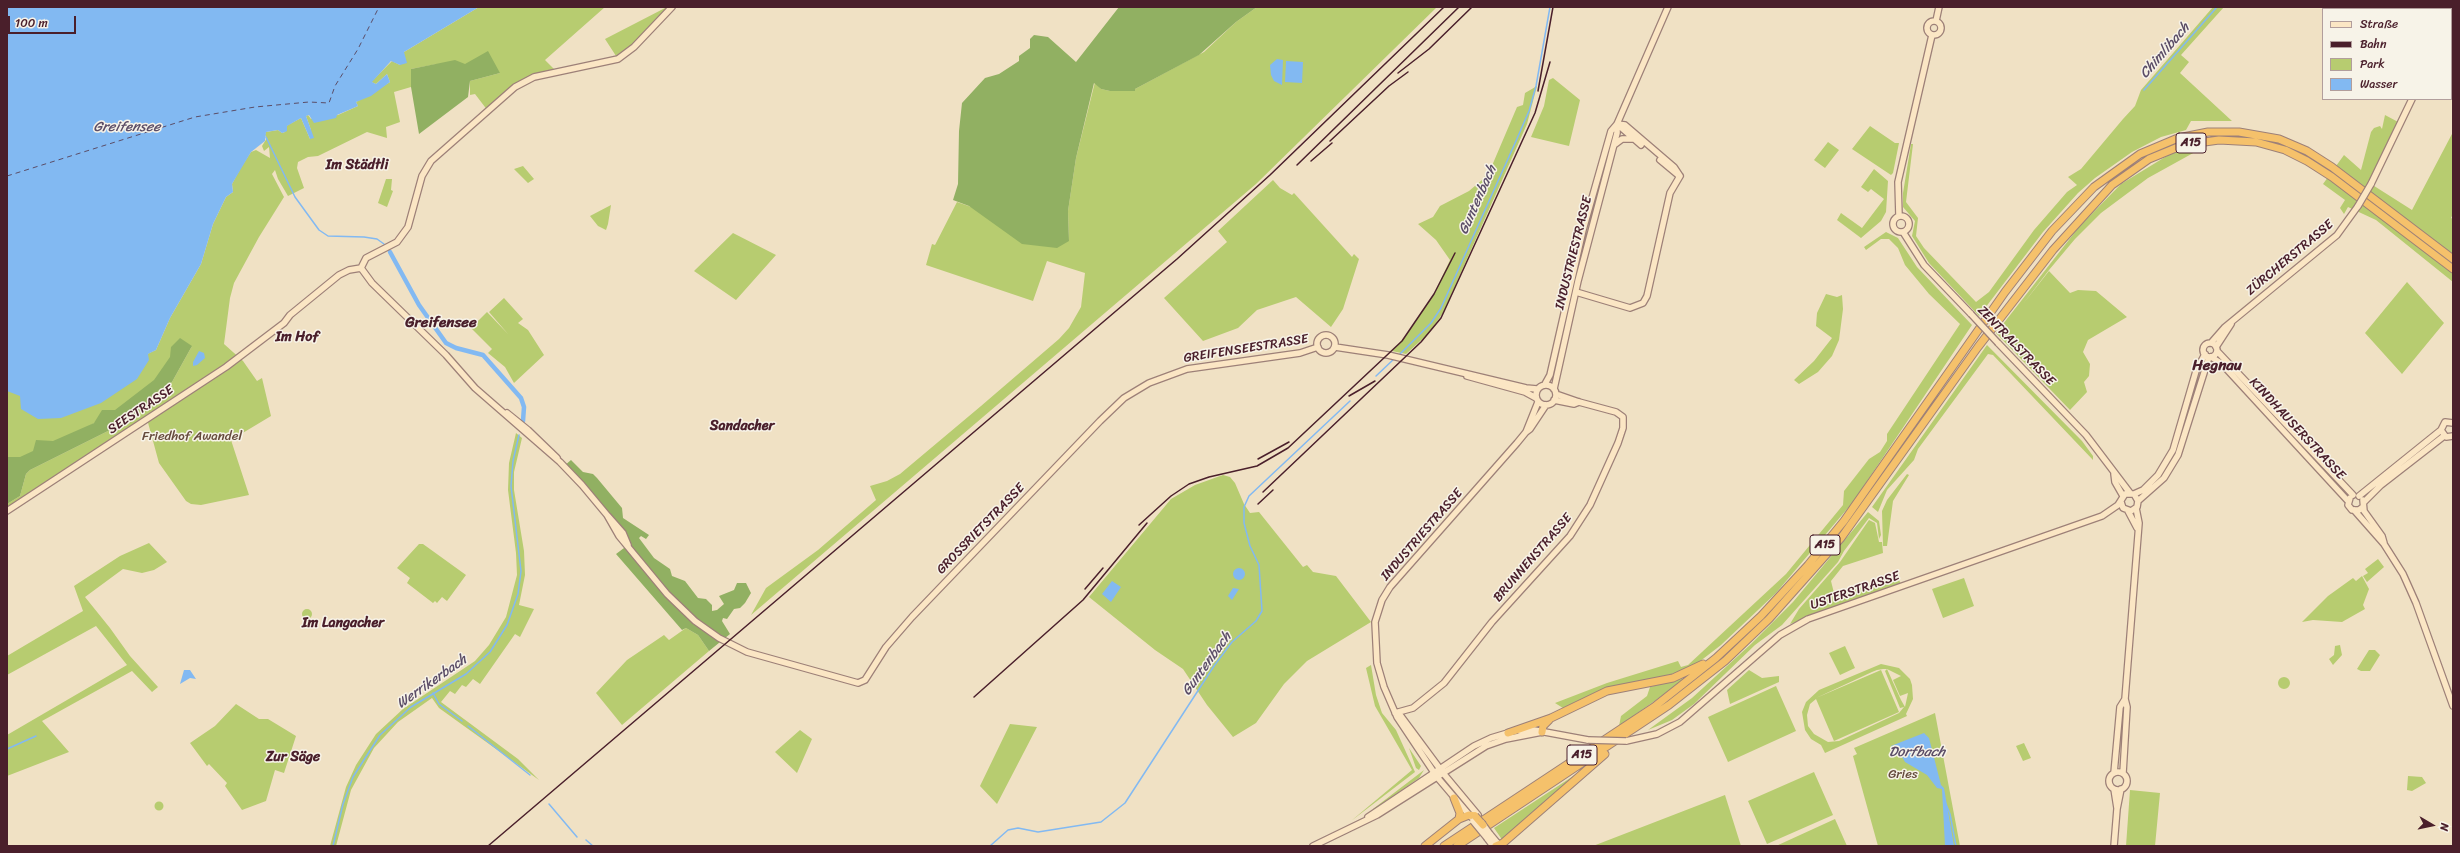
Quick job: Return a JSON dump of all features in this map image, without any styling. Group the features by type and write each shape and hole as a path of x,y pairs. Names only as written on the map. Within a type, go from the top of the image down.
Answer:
{"highway":[{"name":"A15","path":"1444,846 1624,727 1716,658 1777,600 1836,532 2005,292 2052,231 2094,187 2140,154 2178,138 2208,132 2248,133 2279,140 2307,151 2332,167 2453,259"},
{"name":"A15","path":"1457,846 1626,735 1720,665 1799,588 1858,515 1978,347 2050,254 2112,185 2149,159 2183,145 2219,140 2256,142 2285,150 2307,161 2332,177 2453,269"},
{"path":"1508,733 1551,718 1607,691 1677,676 1716,658"},
{"path":"1542,732 1544,726 1551,718"},
{"path":"1497,846 1512,836 1626,735"},
{"path":"1454,798 1460,813 1458,819"},
{"path":"1425,846 1458,819 1474,817 1483,824"},
{"path":"1510,846 1512,836"}],"main road":[{"path":"360,268 366,258 397,242 408,226 422,176 430,162 521,83 545,74 618,59 634,47 672,7"},
{"name":"INDUSTRIESTRASSE","path":"1474,817 1454,798 1435,775 1406,734 1395,713 1381,680 1375,651 1375,622 1382,600 1406,567 1530,429 1555,394 1576,292 1613,147 1617,124 1668,7"},
{"path":"1936,21 1939,7"},
{"path":"1932,35 1928,32 1927,27 1930,22 1936,21"},
{"path":"1932,35 1938,34 1941,30 1941,26 1936,21"},
{"path":"1899,216 1898,182 1932,35"},
{"name":"ZÜRCHERSTRASSE","path":"2215,347 2231,324 2341,230 2371,184 2412,100"},
{"path":"1617,124 1680,176"},
{"path":"1617,124 1625,125 1676,169 1680,176"},
{"name":"INDUSTRIESTRASSE","path":"1545,384 1550,375 1583,230 1610,131 1617,124"},
{"path":"1613,147 1622,139 1634,139"},
{"path":"1576,292 1630,308 1643,303 1647,296 1670,192 1680,176"},
{"path":"1899,216 1905,216 1909,221 1908,228 1903,232 1898,232 1893,226 1893,220 1899,216"},
{"name":"ZENTRALSTRASSE","path":"1903,232 1924,265 2086,435 2114,474 2132,494"},
{"name":"SEESTRASSE","path":"7,511 226,367 284,323 290,315 339,275 349,270 360,268"},
{"name":"GROSSRIETSTRASSE","path":"360,268 387,298 446,355 464,377 560,462 607,515 619,536 682,610 719,638 747,652 852,682 860,683 865,680 886,647 912,617 1100,421 1133,392"},
{"path":"1335,347 1333,338 1325,335 1318,341 1318,348 1322,352 1328,353 1335,347 1391,355 1458,372 1537,389 1545,384 1555,394"},
{"path":"2208,356 2205,346 2215,347"},
{"path":"2114,846 2117,809 2121,789 2127,782 2123,773 2127,707 2125,699 2137,528 2139,523 2136,508 2138,501 2164,478 2178,455 2208,356 2215,347"},
{"name":"KINDHAUSERSTRASSE","path":"2215,347 2363,504 2411,590 2453,706"},
{"name":"GREIFENSEESTRASSE","path":"1133,392 1160,378 1187,369 1300,353 1318,348"},
{"name":"KINDHAUSERSTRASSE","path":"2208,356 2221,363 2348,501 2349,507 2354,510 2384,544"},
{"name":"USTERSTRASSE","path":"2109,512 2122,499 2143,490 2158,475 2173,450 2196,371 2208,356"},
{"path":"1458,372 1475,379 1525,392 1546,405"},
{"path":"1475,379 1484,377"},
{"name":"INDUSTRIESTRASSE","path":"1526,432 1537,400 1537,389"},
{"name":"BRUNNENSTRASSE","path":"1395,713 1410,710 1444,683 1484,631 1572,533 1584,516 1605,474 1618,443 1623,428 1623,417 1616,412 1579,402 1574,404 1555,394"},
{"path":"2356,495 2367,492 2441,430 2445,422 2453,423"},
{"path":"2441,430 2444,436"},
{"path":"2354,510 2363,504 2381,485 2444,436 2453,436"},
{"name":"ZENTRALSTRASSE","path":"2114,474 2115,482 2122,499"},
{"path":"2132,494 2138,501"},
{"name":"KINDHAUSERSTRASSE","path":"2348,501 2356,495"},
{"path":"2122,499 2126,510 2137,528"},
{"name":"USTERSTRASSE","path":"1441,771 1483,742 1508,733 1534,730 1588,740 1618,742 1657,734 1687,718 1780,635 1808,619 2109,512 2136,508"},
{"path":"2117,809 2114,789 2109,782 2114,773 2120,707 2125,699"},
{"path":"1405,723 1410,710"},
{"name":"INDUSTRIESTRASSE","path":"1395,713 1405,723 1474,817"},
{"name":"USTERSTRASSE","path":"1441,771 1492,743 1542,732"},
{"path":"1313,846 1393,806 1441,771"},
{"path":"2114,773 2123,773"},
{"path":"2114,789 2121,789"},
{"path":"1474,817 1497,846"},
{"path":"1483,824 1489,836"}],"green space":[{"name":"Friedhof Awandel","path":"479,7 605,7 545,60 557,72 545,74 515,87 488,111 475,94 470,95 470,81 500,73 465,64 437,64 411,69 411,87 394,92 400,122 386,127 387,138 367,132 318,156 308,157 298,162 297,168 304,188 288,196 278,179 275,170 272,174 284,197 259,237 234,283 230,298 224,344 243,361 257,381 262,378 271,416 231,440 249,495 201,505 191,504 186,501 159,463 147,419 44,488 7,507 7,504 20,496 26,474 30,470 118,426 150,401 157,392 172,382 192,346 139,399 7,470 7,372 147,354 156,350 170,318 201,264 213,224 226,197 233,192 232,184 241,167 251,152 256,150 270,158 269,147 264,151 262,146 267,138 265,135 266,132 278,130 282,133 285,132 286,126 301,118 310,139 311,130 306,116 308,115 311,119 338,115 358,106 356,102 390,82 387,74 376,84 371,82 392,61 400,65 404,52"},
{"path":"667,7 672,7 618,59 605,39"},
{"path":"1119,7 1257,7 1236,22 1199,55 1135,89 1135,91 1110,91 1101,89 1094,83 1076,158 1068,211 1069,241 1057,248 1022,244 969,206 953,200 958,184 959,131 962,103 985,78 999,74 1019,61 1019,56 1030,48 1030,39 1034,35 1048,37 1076,62"},
{"path":"1257,7 1437,7 1256,184 751,615 766,588 818,550 876,500 870,486 887,481 900,474 981,406 1059,339 1069,328 1081,307 1085,273 1047,261 1033,301 926,265 932,244 935,245 957,202 1069,241 1068,211 1076,158 1095,82 1101,89 1110,91 1135,91 1135,89 1204,52 1236,22"},
{"path":"2213,7 2224,7 2181,55 2189,62 2180,73 2232,121 2191,121 2186,130 2161,137 2132,152 2095,178 2078,193 2043,232 1979,316 1929,263 1912,236 1915,221 1903,207 1903,193 1911,144 1913,144 1906,202 1918,218 1916,236 1924,248 1976,302 1989,292 2034,230 2067,192 2077,185 2068,177 2081,169 2135,106 2141,90"},
{"path":"488,51 500,73 470,81 468,97 419,134 411,87 411,69 455,60 465,64"},
{"path":"1553,78 1580,100 1569,146 1531,137 1544,106 1549,80"},
{"path":"1537,86 1527,124 1443,313 1428,334 1406,354 1392,351 1404,338 1434,294 1450,260 1436,240 1418,224 1433,217 1440,206 1469,191 1482,180 1491,168 1517,107 1523,105 1525,93"},
{"path":"2385,115 2400,123 2371,184 2412,210 2453,132 2453,214 2451,218 2453,219 2453,282 2376,220 2348,207 2344,214 2340,208 2345,200 2323,184 2344,155 2361,170 2371,132 2374,128 2380,126 2382,129"},
{"path":"1870,126 1895,143 1899,143 1893,173 1891,175 1852,149"},
{"path":"1828,142 1839,150 1825,168 1814,160"},
{"path":"2199,146 2195,152 2148,178 2101,213 2075,239 2049,270 2023,304 2049,271 2070,293 2078,290 2096,291 2127,317 2088,340 2083,352 2090,364 2089,376 2084,382 2087,392 2070,410 1996,333 2079,227 2121,184 2170,154"},
{"path":"523,166 534,179 528,183 514,169"},
{"path":"1874,169 1888,181 1886,212 1881,221 1861,238 1837,220 1841,213 1862,228 1884,199 1871,189 1868,192 1861,187"},
{"path":"386,179 392,179 391,190 393,191 387,207 378,203"},
{"path":"1273,180 1280,188 1292,195 1294,193 1352,257 1354,254 1359,259 1343,309 1331,327 1296,297 1257,310 1238,328 1203,341 1164,298 1227,242 1218,231"},
{"path":"611,205 606,230 598,226 590,216"},
{"path":"1886,232 1898,238 1917,267 1972,325 1853,502 1776,593 1721,645 1699,662 1684,671 1596,692 1563,708 1555,703 1607,683 1678,661 1681,667 1688,665 1786,574 1843,505 1844,491 1869,459 1880,452 1887,441 1887,434 1960,324 1929,294 1905,265 1898,248 1889,239 1881,239 1866,250 1864,247"},
{"path":"733,233 776,255 736,300 694,271"},
{"path":"2407,282 2444,323 2402,374 2365,333"},
{"path":"1826,294 1837,297 1842,295 1843,309 1839,340 1832,356 1818,372 1799,384 1794,380 1814,361 1832,338 1816,326 1817,313"},
{"path":"504,298 523,319 518,323 528,330 544,355 514,383 505,367 488,353 492,349 471,328 487,312 508,334 489,312"},
{"path":"180,338 192,346 172,382 157,392 142,409 118,426 30,470 26,474 20,496 7,504 8,457 20,457 33,451 36,440 53,441 94,423 102,410 115,410 154,380 170,357 171,347"},
{"path":"1987,345 2082,441 2093,456 2093,460 1993,355 1988,354 1918,449 1914,460 1887,490 1878,512 1872,507"},
{"path":"516,433 522,438 514,472 514,490 524,551 525,575 519,605 534,609 520,637 515,634 480,684 473,679 466,687 462,685 455,694 450,691 441,702 518,759 539,780 439,708 432,698 398,722 374,748 351,790 336,846 330,846 346,787 356,765 376,734 403,709 475,661 489,645 506,617 517,575 516,553 508,490 509,463"},
{"path":"571,460 583,472 593,474 597,478 622,508 623,518 649,535 646,539 641,536 639,538 654,558 670,569 672,576 685,581 698,598 706,599 712,605 712,611 717,610 724,604 719,596 734,590 737,583 746,583 751,593 745,603 740,608 734,609 727,619 723,618 722,621 730,634 709,651 698,635 686,628 682,630 616,554 628,545 564,466"},
{"path":"1907,474 1909,475 1893,501 1887,546 1883,546 1882,511 1887,500"},
{"path":"1223,475 1230,477 1235,483 1244,504 1250,513 1259,512 1303,567 1307,565 1313,572 1336,576 1371,622 1307,661 1284,684 1256,723 1233,737 1207,705 1183,669 1155,650 1089,597 1171,499 1195,485"},
{"path":"1868,512 1879,521 1881,535 1879,539 1877,523 1869,518 1844,551 1838,562 1782,625 1755,645 1694,704 1672,720 1648,730 1692,698 1751,644 1793,602"},
{"path":"1869,520 1875,523 1879,542 1882,542 1883,553 1843,566 1831,581 1834,593 1839,595 1894,576 1897,576 1902,586 1790,624 1799,609 1840,562"},
{"path":"149,543 167,562 154,570 142,573 123,569 85,597 130,656 158,687 152,692 132,671 42,721 69,752 7,776 7,735 127,665 96,626 7,675 7,656 83,611 74,586 120,556"},
{"path":"419,544 423,544 466,575 447,601 442,597 437,603 435,601 433,603 407,583 410,578 397,568"},
{"path":"2378,559 2384,567 2367,582 2363,576 2368,573 2365,569"},
{"path":"2362,576 2369,589 2363,605 2365,609 2342,622 2313,620 2302,622 2328,596 2353,578 2356,581"},
{"path":"1964,578 1974,606 1943,618 1932,589"},
{"path":"305,609 309,609 311,610 311,618 305,619 302,616 302,612"},
{"path":"686,628 698,635 709,651 622,725 596,693 627,660 664,635 669,640"},
{"path":"2340,645 2342,655 2333,665 2329,659 2334,655 2335,646"},
{"path":"1845,646 1855,668 1840,675 1829,653"},
{"path":"2369,650 2375,650 2380,655 2370,671 2361,671 2357,669"},
{"path":"1881,664 1899,668 1910,679 1913,699 1906,714 1907,716 1825,753 1821,745 1811,739 1805,730 1802,712 1806,702 1819,690","holes":["1887,669 1901,676 1893,680 1900,696 1908,693 1905,707","1887,669 1885,671 1900,708 1904,707 1899,713 1839,741 1828,742 1814,734 1808,726 1807,715 1810,704 1816,699 1834,741 1899,712 1881,670 1816,698 1877,670"]},
{"path":"1371,665 1376,695 1382,713 1396,730 1415,772 1351,821 1412,770 1375,706 1366,668"},
{"path":"1749,670 1762,678 1779,676 1779,682 1730,704 1727,690"},
{"path":"2282,677 2286,677 2290,683 2286,689 2282,689 2278,685 2278,681"},
{"path":"1685,678 1619,726 1621,716 1647,696 1650,687"},
{"path":"1776,686 1796,731 1728,762 1708,717"},
{"path":"236,704 259,719 268,719 296,736 284,773 275,770 266,801 242,810 225,786 227,783 209,764 207,766 190,743 215,726"},
{"name":"Gries","path":"1935,713 1960,846 1878,846 1853,756 1857,754 1854,748"},
{"path":"1010,724 1037,727 997,804 980,786"},
{"path":"800,730 812,739 797,773 775,752"},
{"path":"2024,743 2031,758 2023,761 2016,746"},
{"path":"1409,748 1421,766 1419,770 1416,768"},
{"path":"1584,769 1503,841 1494,828"},
{"path":"1424,770 1419,778 1373,810 1373,809"},
{"path":"1814,772 1833,815 1767,844 1748,801"},
{"path":"2408,776 2422,777 2426,783 2412,791 2407,790"},
{"path":"2130,790 2160,793 2155,846 2126,846"},
{"path":"1725,795 1741,846 1593,846"},
{"path":"157,802 161,802 163,806 161,810 157,810 155,808 155,804"},
{"path":"1835,819 1847,846 1776,846"}],"water":[{"name":"Greifensee","path":"7,7 479,7 404,52 407,63 400,65 391,61 372,82 376,84 387,74 390,82 371,96 356,102 358,106 337,115 336,118 314,123 309,115 306,116 314,138 310,139 301,118 287,126 287,131 285,132 282,133 278,130 266,132 265,141 251,152 232,184 233,192 226,197 213,224 201,264 170,318 156,350 148,354 149,360 137,379 101,403 61,418 38,419 21,409 20,396 7,391"},
{"path":"1277,59 1283,60 1282,85 1274,81 1271,75 1270,65"},
{"path":"1286,61 1303,62 1302,83 1285,82"},
{"path":"199,351 204,353 205,358 197,365 193,366 193,362"},
{"path":"1241,568 1244,569 1244,579 1237,580 1234,579 1233,572 1234,569"},
{"path":"1112,581 1121,587 1111,602 1102,594"},
{"path":"1233,588 1239,589 1232,600 1228,596"},
{"path":"184,670 190,670 196,679 190,678 180,684"},
{"name":"Dorfbach","path":"1924,733 1929,738 1941,785 1944,788 1954,846 1945,846 1942,789 1937,788 1927,775 1905,762 1901,755 1891,750 1891,746"}],"waterway":[{"name":"Guntenbach","path":"1398,356 1431,323 1441,308 1516,141 1529,111 1536,86 1550,7"},
{"name":"Chimlibach","path":"2144,90 2217,7"},
{"name":"Werrikerbach","path":"266,137 295,197 319,230 328,236 364,237 377,239 384,244"},
{"name":"Werrikerbach","path":"390,252 419,305 446,343 456,348 483,355 521,398 524,407 523,421"},
{"name":"Guntenbach","path":"1376,376 1395,358"},
{"name":"Guntenbach","path":"990,846 1008,830 1018,828 1038,832 1101,822 1125,803 1214,666 1232,642 1256,621 1262,611 1259,565 1250,546 1244,523 1244,507 1249,496 1350,401"},
{"name":"Werrikerbach","path":"333,846 343,804 353,777 380,735 411,707 466,674 490,652 507,625 518,594 521,571 511,486 513,461 519,435"},
{"path":"433,693 439,704 462,721"},
{"path":"468,726 530,775"},
{"path":"7,749 36,736"},
{"path":"549,804 577,837"},
{"name":"Dorfbach","path":"1946,804 1950,814 1956,846"},
{"path":"586,840 593,846"}],"ferry route":[{"path":"7,176 195,117 255,107 309,102 329,103 335,86 358,49 379,7"}],"railway":[{"path":"488,846 1177,259 1270,175 1444,7"},
{"path":"1297,165 1459,7"},
{"path":"1398,73 1429,49 1472,7"},
{"path":"1538,91 1553,7"},
{"path":"1263,492 1421,342 1441,318 1535,113 1550,62"},
{"path":"1330,141 1389,86 1408,72"},
{"path":"1311,161 1332,143"},
{"path":"1139,525 1171,496 1189,484 1209,477 1257,466 1288,448 1402,341 1434,294 1455,253"},
{"path":"1349,396 1375,381"},
{"path":"1258,459 1289,442"},
{"path":"1258,504 1273,490"},
{"path":"974,697 1083,600 1147,523"},
{"path":"1085,589 1103,568"}],"district":[{"name":"Im Städtli","path":"357,165"},
{"name":"Greifensee","path":"441,323"},
{"name":"Im Hof","path":"297,337"},
{"name":"Hegnau","path":"2217,366"},
{"name":"Sandacher","path":"742,426"},
{"name":"Im Langacher","path":"343,623"},
{"name":"Zur Säge","path":"293,757"}]}
